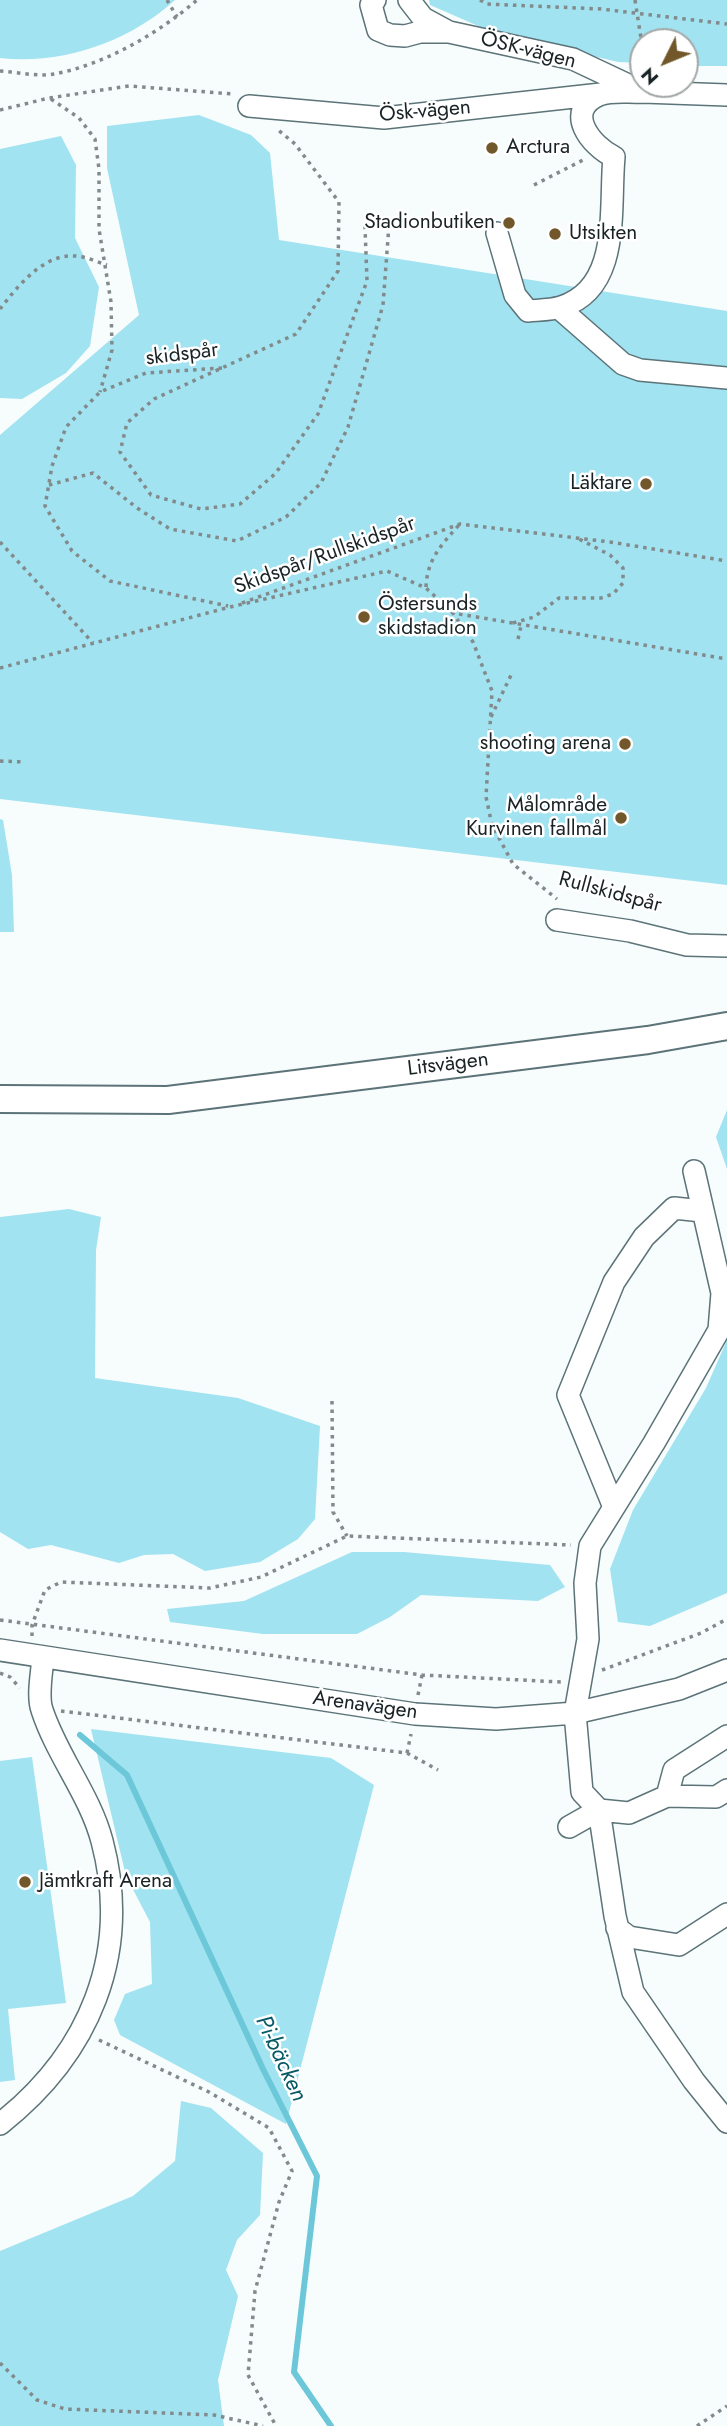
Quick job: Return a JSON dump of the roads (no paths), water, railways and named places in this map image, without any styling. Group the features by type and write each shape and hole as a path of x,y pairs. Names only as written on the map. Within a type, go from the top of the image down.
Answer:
{"main road":[{"name":"Litsvägen","path":"0,1099 169,1100 648,1040 727,1026"}],"street":[{"name":"ÖSK-vägen","path":"375,0 371,5 378,30 390,35 449,32 573,59 629,85"},
{"name":"ÖSK-vägen","path":"409,0 423,18 449,32"},
{"name":"Ösk-vägen","path":"249,106 384,118 629,93"},
{"path":"497,233 515,295 528,311 559,308 597,282 605,265 614,157 601,151 582,127 582,113 587,103 601,94"},
{"name":"ÖSK-vägen","path":"699,94 727,95"},
{"path":"559,308 623,364 640,370 727,378"},
{"path":"561,911 687,945 727,946"},
{"path":"694,1171 722,1293 719,1330 654,1443 613,1505 590,1546 585,1583 588,1639 575,1713 582,1792 599,1810 617,1928 633,1992 694,2081 727,2122"},
{"path":"613,1505 568,1395 614,1282 644,1237 674,1208 702,1211"},
{"name":"Arenavägen","path":"0,1650 415,1714 496,1719 575,1713 679,1689 727,1670"},
{"path":"0,2124 33,2099 67,2056 90,2016 108,1960 113,1909 102,1841 81,1789 41,1708 37,1656"},
{"path":"667,1796 674,1770 727,1736"},
{"path":"569,1827 599,1810 629,1813 667,1796 716,1797 727,1790"},
{"path":"617,1928 629,1937 679,1945 727,1914"},
{"path":"699,1932 727,1930"}],"waterway":[{"name":"Pi-bäcken","path":"80,1735 127,1775 263,2069 317,2176 294,2372 331,2426"}],"place":[{"name":"Arctura","path":"492,148"},
{"name":"Stadionbutiken","path":"509,223"},
{"name":"Utsikten","path":"555,234"},
{"name":"Läktare","path":"646,484"},
{"name":"Östersunds skidstadion","path":"364,617"},
{"name":"shooting arena","path":"625,744"},
{"name":"Målområde Kurvinen fallmål","path":"621,818"},
{"name":"Jämtkraft Arena","path":"25,1882"}]}
